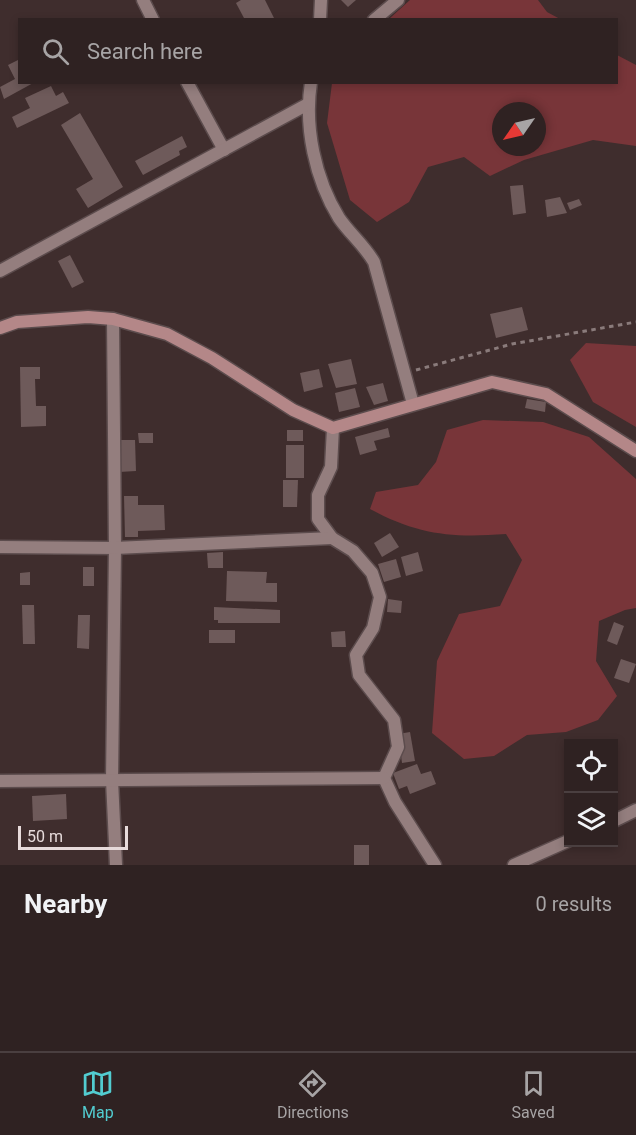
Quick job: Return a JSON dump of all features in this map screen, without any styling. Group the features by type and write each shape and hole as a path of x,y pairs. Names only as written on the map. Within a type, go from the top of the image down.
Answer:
{"street":[{"path":"142,0 152,18"},
{"path":"320,18 321,0"},
{"path":"376,18 398,0"},
{"path":"188,84 224,150"},
{"path":"311,84 308,125 324,188 349,232 364,245 374,262 413,404"},
{"path":"0,271 308,104"},
{"path":"0,328 17,322 88,317 113,319 167,334 212,358 293,410 333,428 492,382 546,394 636,451"},
{"path":"113,319 116,548 112,780 116,865"},
{"path":"333,428 331,467 318,495 318,519 332,538 353,551 372,573 380,597 374,628 356,655 359,675 394,720 398,747 384,778 395,802 435,865"},
{"path":"0,547 116,548 332,538"},
{"path":"0,781 384,778"},
{"path":"618,818 636,810"},
{"path":"514,865 564,843"}],"path":[{"path":"406,373 512,344 636,322"}],"shaded area":[{"path":"410,0 538,0 547,12 558,18 390,18"},
{"path":"618,56 636,65 636,146 593,140 546,154 546,102 492,102 492,156 538,156 490,176 464,157 428,167 409,202 377,222 350,200 327,123 332,84 618,84"},
{"path":"586,343 636,346 636,427 593,402 570,360"},
{"path":"483,420 543,422 589,437 636,479 636,608 599,621 596,661 617,696 598,720 566,732 527,735 494,756 464,759 432,733 437,661 459,614 500,606 522,560 506,534 436,533 387,518 370,509 376,492 418,485 436,462 447,430"}],"building":[{"path":"241,0 265,0 274,18 244,18 236,3"},
{"path":"341,0 356,0 348,7"},
{"path":"18,60 18,84 31,84 4,99 0,87 15,79 8,65"},
{"path":"51,86 56,96 63,92 69,103 17,128 12,117 30,108 25,98"},
{"path":"80,113 123,187 88,208 76,189 93,179 61,125"},
{"path":"182,136 187,147 179,151 180,155 143,175 135,161"},
{"path":"523,185 526,213 513,215 510,186"},
{"path":"560,197 567,213 547,217 545,200"},
{"path":"579,199 582,205 570,210 567,203"},
{"path":"70,255 84,282 72,288 58,261"},
{"path":"522,307 528,330 496,338 490,314"},
{"path":"351,359 357,384 336,388 328,364"},
{"path":"20,367 40,367 40,379 35,379 36,406 46,406 46,426 21,427"},
{"path":"319,369 323,387 304,392 300,373"},
{"path":"383,383 388,401 374,405 366,387"},
{"path":"355,388 360,407 339,412 335,393"},
{"path":"527,399 546,402 545,412 525,408"},
{"path":"388,428 390,437 374,441 377,450 360,455 355,437"},
{"path":"287,430 303,430 303,441 287,441"},
{"path":"138,433 153,433 153,443 139,443"},
{"path":"118,440 135,440 136,471 119,472"},
{"path":"286,445 304,445 304,478 286,478"},
{"path":"283,480 298,480 297,507 283,507"},
{"path":"124,496 138,496 138,505 164,505 165,530 138,531 138,537 125,537"},
{"path":"390,533 399,547 382,557 374,543"},
{"path":"223,552 223,568 208,568 207,553"},
{"path":"418,552 423,571 406,576 401,557"},
{"path":"396,559 401,577 384,582 378,564"},
{"path":"83,567 94,567 94,586 83,586"},
{"path":"227,571 267,572 266,583 277,583 277,602 226,601"},
{"path":"30,572 30,585 20,585 20,573"},
{"path":"388,599 402,601 401,613 387,612"},
{"path":"22,605 34,605 35,644 23,644"},
{"path":"214,607 280,610 280,623 218,623 218,620 214,620"},
{"path":"78,615 90,615 89,649 77,648"},
{"path":"614,622 624,626 617,645 607,641"},
{"path":"209,630 235,630 235,643 209,643"},
{"path":"345,631 346,647 332,647 331,632"},
{"path":"621,659 636,664 629,683 614,678"},
{"path":"410,732 415,761 402,763 398,734"},
{"path":"417,764 421,774 431,771 436,784 410,794 407,786 399,789 393,773"},
{"path":"66,794 67,819 33,821 32,796"},
{"path":"354,845 369,845 369,865 354,865"}]}
